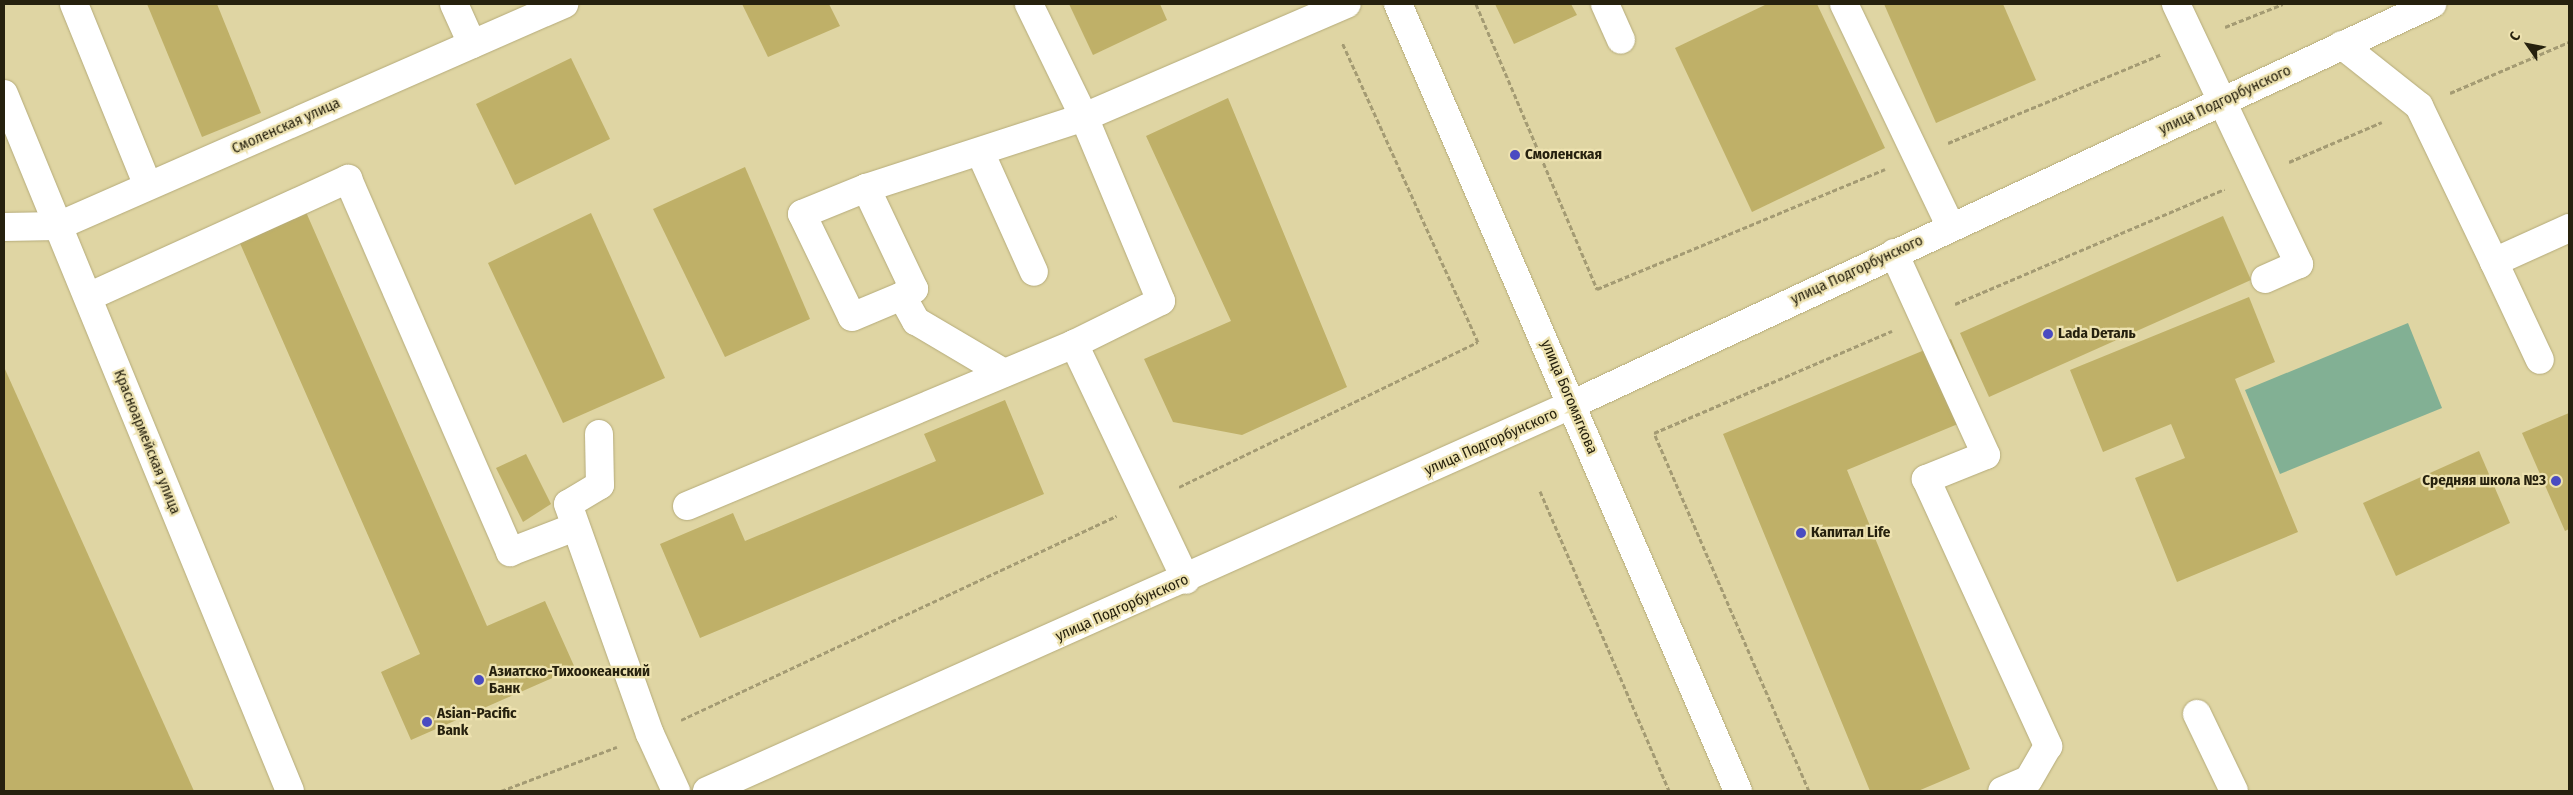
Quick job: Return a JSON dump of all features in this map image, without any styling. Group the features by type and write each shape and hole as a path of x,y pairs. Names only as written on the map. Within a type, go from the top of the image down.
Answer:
{"street":[{"path":"74,4 148,186"},
{"path":"454,4 472,44"},
{"name":"Смоленская улица","path":"4,227 58,226 564,4"},
{"path":"687,506 1074,344 1161,302 1084,117 1030,4"},
{"name":"улица Богомягкова","path":"1398,4 1574,404 1738,791"},
{"path":"1605,4 1622,40"},
{"path":"1844,4 1952,227"},
{"path":"2176,4 2221,101 2259,174 2299,264 2265,279"},
{"name":"улица Подгорбунского","path":"707,791 1186,580 1574,404 1894,253 2432,4"},
{"path":"866,188 914,289 852,317 802,214 866,188 981,154 1084,117 1338,8"},
{"path":"2342,45 2419,106 2540,360"},
{"name":"Красноармейская улица","path":"4,94 290,791"},
{"path":"981,154 1034,272"},
{"path":"88,298 348,179 510,552 576,527"},
{"path":"2494,262 2569,228"},
{"path":"1894,253 1926,317 1986,455 1926,479 2048,746 2028,780 2002,791"},
{"path":"902,296 916,321 1004,373"},
{"path":"1074,344 1186,580"},
{"path":"599,434 600,485 568,504 650,734 676,791"},
{"path":"2198,714 2234,791"}],"path":[{"path":"1476,4 1597,289"},
{"path":"501,791 650,734 1149,502 1478,342 1338,8"},
{"path":"1809,791 1654,433 2569,42"},
{"path":"1540,491 1669,791"}],"green space":[{"path":"2408,323 2442,408 2280,474 2245,390"}],"building":[{"path":"147,4 217,4 261,113 202,137"},
{"path":"742,4 829,4 840,26 768,57"},
{"path":"1069,4 1160,4 1167,20 1093,55"},
{"path":"1495,4 1571,4 1577,15 1514,44"},
{"path":"1767,4 1817,4 1885,148 1752,212 1675,48"},
{"path":"1884,4 2003,4 2036,80 1936,123"},
{"path":"571,58 610,139 515,185 476,104"},
{"path":"1228,98 1347,387 1242,435 1173,422 1144,359 1231,321 1146,136"},
{"path":"745,167 810,319 725,357 653,209"},
{"path":"306,212 487,626 545,601 575,668 411,740 381,672 420,654 239,241"},
{"path":"591,213 665,378 563,423 488,263"},
{"path":"2223,216 2251,280 1989,397 1960,333"},
{"path":"2249,297 2275,362 2235,379 2298,532 2177,582 2135,478 2185,458 2171,424 2103,452 2070,370"},
{"path":"1951,339 1982,414 1847,470 1970,769 1918,791 1870,791 1723,434"},
{"path":"4,367 194,791 4,791"},
{"path":"1005,400 1044,494 700,638 660,544 733,513 745,541 936,461 924,434"},
{"name":"Средняя школа №3","path":"2569,413 2569,529 2565,531 2522,433"},
{"path":"2479,451 2510,523 2396,576 2363,503"},
{"path":"526,454 551,504 523,522 496,468"}],"place":[{"name":"Смоленская","path":"1515,155"},
{"name":"Lada Dеталь","path":"2048,334"},
{"name":"Средняя школа №3","path":"2556,481"},
{"name":"Капитал Life","path":"1801,533"},
{"name":"Азиатско-Тихоокеанский Банк","path":"479,680"},
{"name":"Asian-Pacific Bank","path":"427,722"}]}
